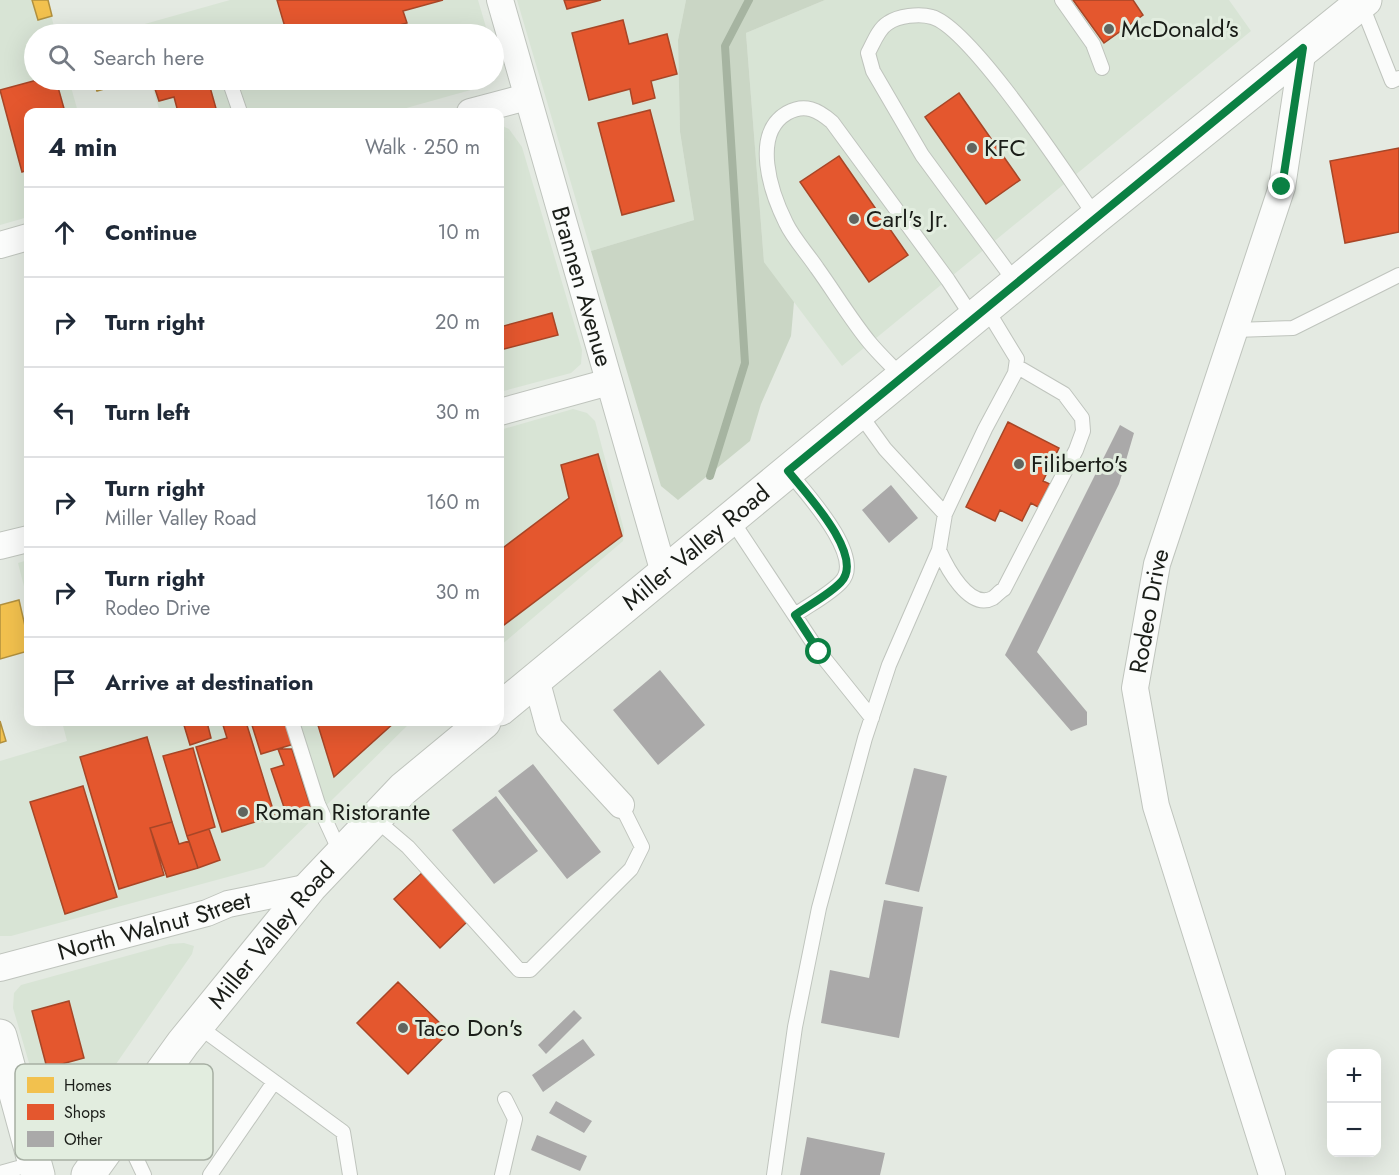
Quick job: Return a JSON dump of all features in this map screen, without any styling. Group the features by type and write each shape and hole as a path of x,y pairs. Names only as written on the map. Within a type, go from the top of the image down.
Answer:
{"main road":[{"name":"Miller Valley Road","path":"504,705 1096,217 1303,48 1363,2"},
{"name":"Miller Valley Road","path":"170,1064 310,887 403,789 478,726"},
{"path":"0,1036 15,1090"},
{"name":"Miller Valley Road","path":"88,1175 99,1160"}],"street":[{"name":"Brannen Avenue","path":"500,0 664,573"},
{"name":"Rodeo Drive","path":"1272,1175 1156,806 1135,688 1157,564 1282,187 1303,48"},
{"path":"485,108 526,97"},
{"path":"0,244 24,238"},
{"path":"504,411 609,382"},
{"path":"0,546 24,539"},
{"path":"536,679 549,727 621,805"},
{"name":"North Walnut Street","path":"0,968 207,913 228,904 310,887"}],"lane":[{"path":"1062,0 1093,44 1102,68"},
{"path":"1363,2 1392,81 1399,78"},
{"path":"1016,283 922,155 873,71 868,53 877,35 887,23 910,15 932,17 954,30 976,53 1096,217"},
{"path":"232,90 239,108"},
{"path":"774,1175 795,1027 819,908 872,718 890,665 939,550 945,514 985,429 1015,373 1017,359 980,313 948,280 832,122 819,111 809,107 793,110 779,118 770,135 766,164 770,182 786,224 870,342 902,377"},
{"path":"1235,330 1293,328 1399,275"},
{"path":"939,550 952,577 963,589 980,600 992,599 1004,589 1076,450 1083,431 1082,418 1064,394 1016,366"},
{"path":"858,413 885,449 945,514"},
{"path":"788,471 827,520 844,549 847,567 843,581 795,615"},
{"path":"730,519 819,652 872,718"},
{"path":"293,726 318,804 341,854"},
{"path":"375,819 408,847 519,970 530,970 631,869 642,847 621,805"},
{"path":"198,1026 343,1132 350,1175"},
{"path":"210,1175 274,1082"},
{"path":"502,1175 515,1119 505,1099"},
{"path":"137,1160 144,1175"},
{"path":"0,1173 37,1169"}],"shaded area":[{"path":"0,0 47,0 53,24 24,24 24,90 72,90 77,108 24,108 24,218 0,225"},
{"path":"230,0 478,0 485,24 145,24"},
{"path":"517,0 686,0 678,40 680,132 694,220 591,251"},
{"path":"686,0 825,0 746,33 764,262 794,302 791,336 761,404 750,441 678,500 661,486 591,251 694,220 680,132 678,40"},
{"path":"825,0 1229,0 1251,31 842,366 764,262 746,33"},
{"path":"153,90 471,90 406,108 159,108"},
{"path":"504,127 509,129 522,147 582,350 581,364 571,373 504,391"},
{"path":"573,409 587,413 595,421 624,530 623,541 504,643 504,429"},
{"path":"24,561 24,586 18,563"},
{"path":"63,726 407,726 264,867 11,936 0,936 0,761 67,741"},
{"path":"184,943 194,946 192,954 116,1064 29,1064 13,1008 14,993 21,985 170,944"}],"building: Homes":[{"path":"32,0 48,0 52,16 38,20"},
{"path":"19,600 24,622 24,652 0,659 0,605"},
{"path":"0,721 6,741 0,743"}],"building: Shops":[{"path":"277,0 443,0 403,11 407,23 403,24 284,24"},
{"path":"564,0 601,0 567,9"},
{"name":"McDonald's","path":"1073,0 1133,0 1143,15 1104,43"},
{"path":"623,20 629,44 667,34 677,74 651,81 655,98 633,104 630,89 589,100 572,33"},
{"path":"24,84 24,90 59,90 64,108 24,108 24,171 22,172 0,90"},
{"path":"155,90 211,90 216,108 177,108 174,97 159,101"},
{"name":"KFC","path":"959,93 1020,180 986,204 925,117"},
{"path":"650,110 674,201 622,215 598,123"},
{"path":"1399,148 1399,232 1345,243 1330,161"},
{"name":"Carl's Jr.","path":"839,156 908,255 869,282 800,182"},
{"path":"552,313 558,335 504,349 504,326"},
{"name":"Filiberto's","path":"1008,422 1059,448 1043,481 1050,484 1038,507 1031,503 1022,521 1000,510 995,521 966,507"},
{"path":"598,454 622,536 504,625 504,547 569,498 561,465"},
{"path":"184,726 208,726 211,738 190,745"},
{"path":"223,726 247,726 275,816 222,832 196,747 227,738"},
{"path":"252,726 288,726 294,744 261,754"},
{"path":"318,726 391,726 334,777"},
{"path":"147,737 172,822 150,828 164,875 119,889 80,757"},
{"path":"193,748 215,827 187,836 163,756"},
{"path":"278,749 292,749 312,811 288,819 271,769 284,765"},
{"path":"83,786 117,897 65,914 30,802"},
{"path":"172,822 179,844 189,841 198,868 167,877 150,828"},
{"path":"209,829 220,860 198,868 187,836"},
{"path":"423,872 469,920 440,948 394,899"},
{"name":"Taco Don's","path":"398,982 449,1032 408,1074 357,1023"},
{"path":"69,1001 84,1058 62,1064 46,1064 32,1011"}],"building: Other":[{"path":"1120,425 1134,433 1119,484 1037,652 1087,712 1087,725 1071,731 1005,655"},
{"path":"891,485 918,518 889,543 862,510"},
{"path":"660,670 705,725 658,765 613,710"},
{"path":"533,764 601,852 567,879 498,791"},
{"path":"914,768 947,776 919,892 885,884"},
{"path":"496,796 538,851 494,884 452,830"},
{"path":"884,900 923,907 899,1038 821,1023 830,970 869,978"},
{"path":"574,1010 582,1018 546,1054 538,1045"},
{"path":"583,1039 595,1055 543,1092 532,1075"},
{"path":"556,1101 592,1121 584,1133 549,1113"},
{"path":"537,1135 587,1156 580,1171 531,1150"},
{"path":"807,1137 885,1153 880,1175 800,1175"}],"waterway":[{"path":"710,476 745,363 725,46 749,0"}],"place":[{"name":"McDonald's","path":"1109,29"},
{"name":"KFC","path":"972,148"},
{"name":"Carl's Jr.","path":"854,219"},
{"name":"Filiberto's","path":"1019,464"},
{"name":"Roman Ristorante","path":"243,812"},
{"name":"Taco Don's","path":"403,1028"}],"route":[{"path":"819,652 795,615 843,581 847,567 844,549 827,520 788,471 1303,48 1282,187"}]}
